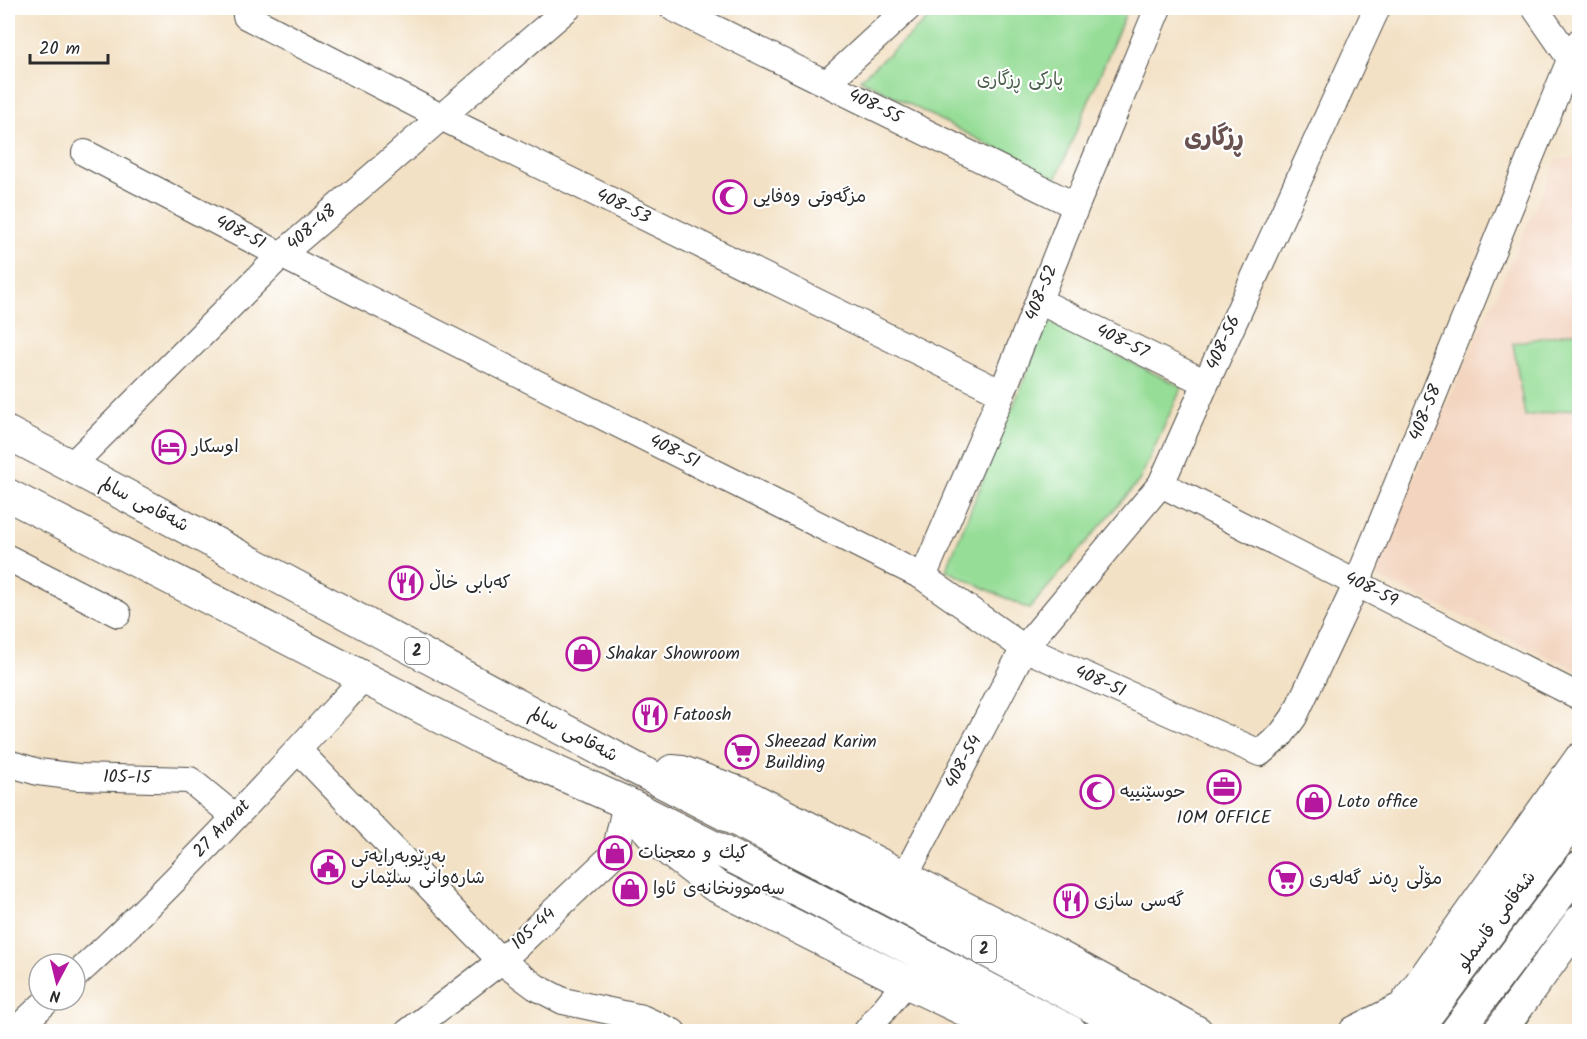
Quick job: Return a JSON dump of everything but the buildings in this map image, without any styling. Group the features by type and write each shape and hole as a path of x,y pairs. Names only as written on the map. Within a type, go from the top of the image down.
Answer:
{"main road":[{"name":"شەقامی سالم","path":"8,433 636,768 1140,1032"},
{"name":"شەقامی سالم","path":"8,495 489,742 626,803 1071,1032"},
{"path":"1355,1032 1402,1024 1580,759"},
{"path":"636,768 682,772 745,795 905,876 1197,1031"},
{"path":"626,803 661,844 714,885 1011,1032"},
{"name":"شەقامی قاسملو","path":"1402,1024 1580,811"},
{"name":"شەقامی قاسملو","path":"1456,1032 1580,867"},
{"path":"1499,1032 1576,930"}],"street":[{"name":"408-48","path":"71,466 281,255 568,8"},
{"name":"408-55","path":"673,8 1076,206"},
{"path":"827,83 908,8"},
{"name":"408-52","path":"923,577 1002,393 1158,8"},
{"name":"408-56","path":"1024,648 1161,484 1377,8"},
{"path":"1535,8 1576,58"},
{"name":"408-53","path":"246,16 441,117 1002,393"},
{"name":"408-58","path":"1260,753 1281,735 1294,717 1357,583 1576,58"},
{"name":"408-51","path":"86,153 281,255 923,577 1024,648 1260,753"},
{"name":"408-57","path":"1039,301 1206,383"},
{"name":"408-59","path":"1161,484 1580,698"},
{"path":"8,558 118,614"},
{"name":"408-54","path":"905,876 1024,648"},
{"name":"27 Ararat","path":"87,965 235,817 364,678"},
{"path":"298,750 501,961 536,987 562,1001 642,1018 673,1032"},
{"name":"105-15","path":"8,763 38,772 78,777 190,780 235,817"},
{"name":"105-44","path":"408,1032 501,961 615,853 626,803"},
{"path":"866,1032 906,982"},
{"path":"14,1025 32,1012"}],"shaded area":[{"path":"1579,158 1579,671 1377,577 1372,570 1557,159"}],"green space":[{"name":"پارکی ڕزگاری","path":"941,8 1128,8 1056,179 860,79"},
{"path":"1048,321 1182,387 1139,481 1029,609 946,570"},
{"path":"1579,331 1579,408 1525,416 1513,343"}],"place":[{"name":"مزگەوتی وەفایی","path":"730,197"},
{"name":"اوسكار","path":"169,447"},
{"name":"کەبابی خاڵ","path":"406,583"},
{"name":"Shakar Showroom","path":"583,654"},
{"name":"Fatoosh","path":"650,715"},
{"name":"Sheezad Karim Building","path":"742,752"},
{"name":"IOM OFFICE","path":"1224,787"},
{"name":"حوسێنییە","path":"1097,792"},
{"name":"Loto office","path":"1314,802"},
{"name":"كيك و معجنات","path":"615,853"},
{"name":"بەڕێوبەرایەتی شارەوانی سلێمانی","path":"328,867"},
{"name":"مۆڵی ڕەند گەلەری","path":"1286,879"},
{"name":"سەموونخانەی ئاوا","path":"630,889"},
{"name":"گەسی سازی","path":"1071,901"}],"district":[{"name":"ڕزگاری","path":"1214,138"}]}
